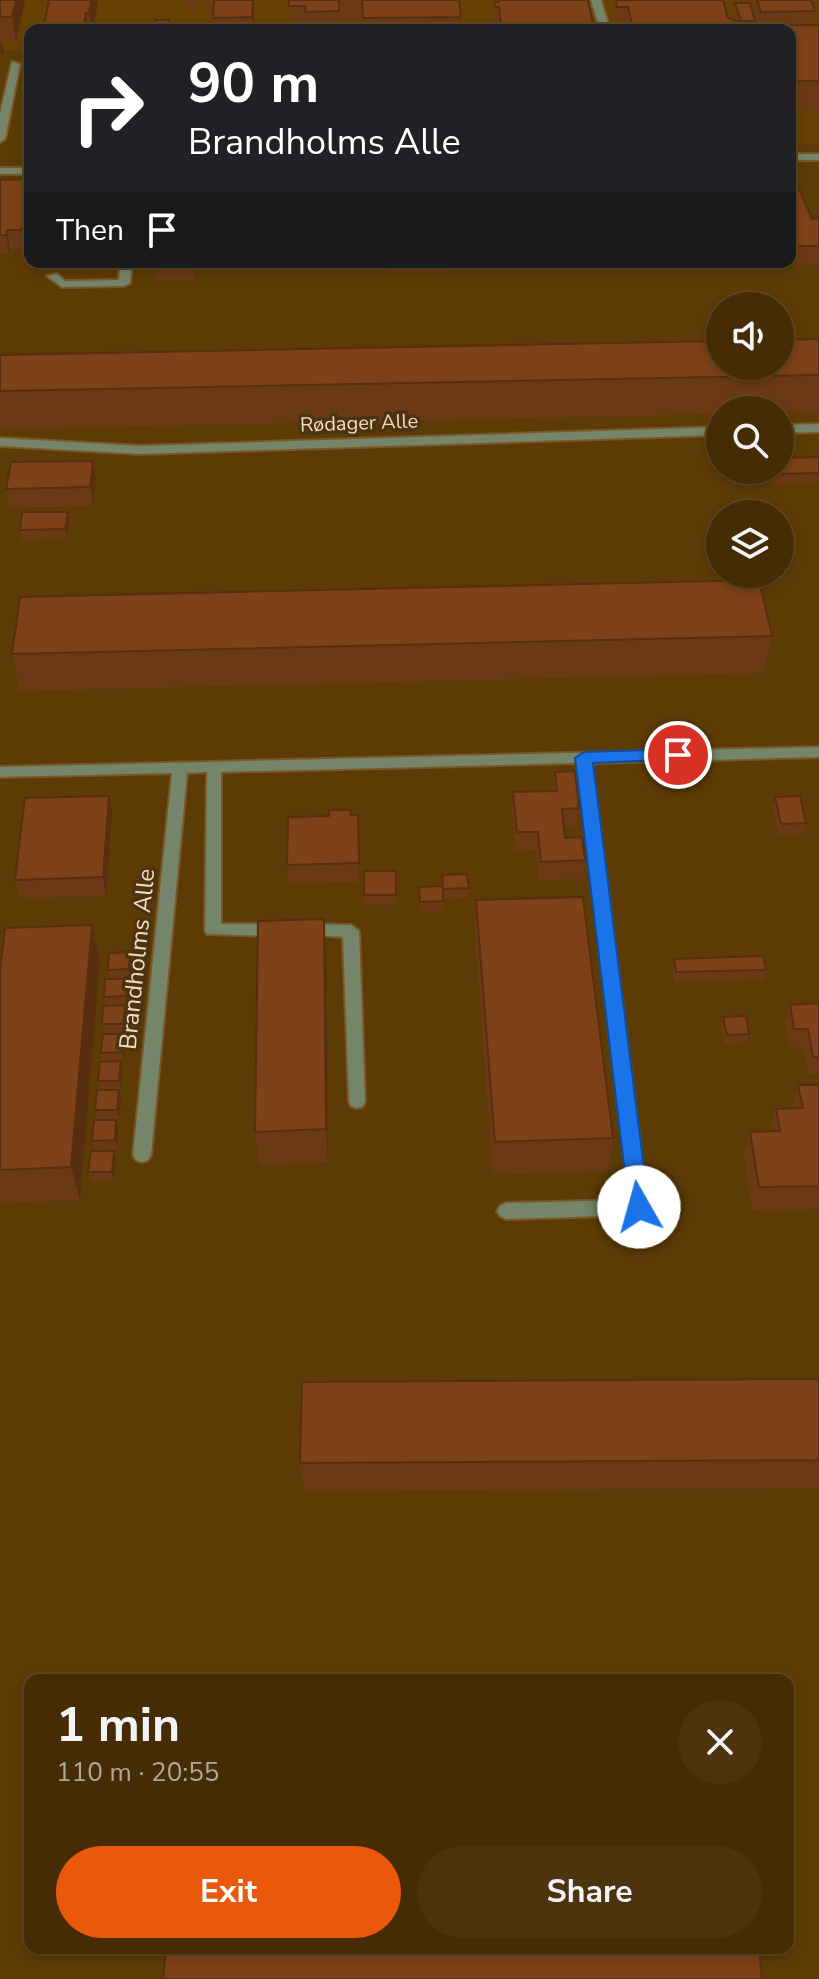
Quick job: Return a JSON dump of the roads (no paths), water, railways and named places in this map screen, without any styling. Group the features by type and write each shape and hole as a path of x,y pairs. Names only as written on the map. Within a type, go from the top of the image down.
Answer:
{"street":[{"path":"596,0 603,24"},
{"path":"0,139 15,64"},
{"path":"796,157 819,157"},
{"path":"0,171 24,171"},
{"path":"53,276 62,284 124,283 125,268"},
{"path":"794,429 819,428"},
{"name":"Rødager Alle","path":"0,442 141,450 706,431"},
{"path":"0,772 819,752"},
{"path":"506,1211 639,1207 584,758"},
{"path":"214,766 213,930 351,931 357,1101"},
{"name":"Brandholms Alle","path":"142,1155 180,767"}]}
